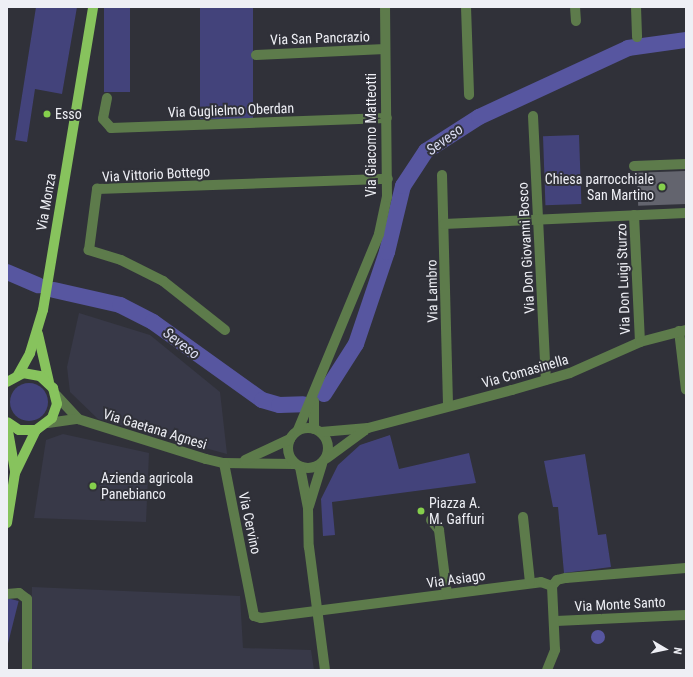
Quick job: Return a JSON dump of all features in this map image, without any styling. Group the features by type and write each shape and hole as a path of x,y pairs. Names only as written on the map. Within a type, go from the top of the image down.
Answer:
{"main road":[{"name":"Via Monza","path":"38,332 93,7"},
{"path":"18,375 38,332"},
{"path":"7,422 19,430 36,430 48,423 54,413 56,395 49,382 38,332"},
{"path":"7,382 18,375 35,374 49,382"},
{"path":"7,425 15,473"},
{"path":"7,523 15,473 36,430"}],"street":[{"name":"Via Giacomo Matteotti","path":"298,430 311,410 316,389 379,234 388,179 385,7"},
{"path":"466,7 469,95"},
{"path":"575,7 576,21"},
{"path":"636,7 637,37"},
{"name":"Via San Pancrazio","path":"256,55 385,49"},
{"name":"Via Guglielmo Oberdan","path":"107,98 103,119 111,128 387,118"},
{"name":"Via Don Giovanni Bosco","path":"533,116 546,380"},
{"path":"634,166 686,164"},
{"name":"Via Lambro","path":"442,175 448,406"},
{"name":"Via Vittorio Bottego","path":"225,330 163,281 121,260 89,250 97,190 388,179"},
{"path":"444,224 686,213"},
{"name":"Via Don Luigi Sturzo","path":"634,215 640,342"},
{"path":"683,330 686,390"},
{"name":"Via Comasinella","path":"317,430 368,428 546,380 570,373 640,342 683,330"},
{"path":"56,395 78,419"},
{"name":"Via Giacomo Matteotti","path":"311,410 317,430"},
{"name":"Via Gaetana Agnesi","path":"48,423 78,419 224,463"},
{"name":"Via Comasinella","path":"324,461 368,428"},
{"path":"243,461 290,439 298,430 317,430 328,442 324,461 308,508"},
{"path":"290,439 289,455 297,466 308,508 316,612 325,670"},
{"path":"224,463 243,461 297,466 308,469 324,461"},
{"name":"Via Cervino","path":"224,463 250,589"},
{"path":"523,517 530,583"},
{"path":"431,520 439,530 447,594"},
{"path":"547,670 555,650 556,622 552,586 557,580 686,568"},
{"name":"Via Asiago","path":"250,589 254,616 261,618 530,583 545,582 552,586"},
{"path":"7,594 22,594 27,601 27,670"},
{"name":"Via Monte Santo","path":"556,622 686,614"}],"shaded area":[{"path":"36,7 77,7 62,94 35,89 27,142 15,140"},
{"path":"104,7 130,7 130,92 104,92"},
{"path":"200,7 253,7 253,119 200,119"},
{"path":"579,135 581,204 545,205 543,136"},
{"path":"79,313 150,335 220,392 227,454 98,419 70,392 67,367"},
{"path":"25,383 33,383 40,386 45,391 48,402 45,413 40,418 33,421 25,421 18,418 13,413 10,406 10,398 13,391 18,386"},
{"name":"Azienda agricola Panebianco","path":"63,434 149,453 146,522 34,518 46,440"},
{"path":"390,435 399,469 469,453 476,483 332,502 335,535 323,536 321,499 338,465 360,445"},
{"path":"585,454 598,535 606,534 611,567 564,573 558,507 553,507 544,461"},
{"path":"32,587 240,596 243,648 311,650 314,670 30,670"},
{"path":"7,598 19,601 7,648"},
{"path":"595,630 601,630 605,634 605,640 601,644 595,644 591,640 591,634"}],"building":[{"name":"Chiesa parrocchiale San Martino","path":"685,171 686,204 638,206 637,173"}],"waterway":[{"name":"Seveso","path":"324,394 356,344 387,252 403,186 426,151 479,117 628,48 686,40"},
{"name":"Seveso","path":"7,272 38,285"},
{"name":"Seveso","path":"54,290 120,305 153,322 262,400 279,405 303,404"}],"place":[{"name":"Esso","path":"47,114"},
{"name":"Chiesa parrocchiale San Martino","path":"662,187"},
{"name":"Azienda agricola Panebianco","path":"93,486"},
{"name":"Piazza A. M. Gaffuri","path":"421,511"}]}
